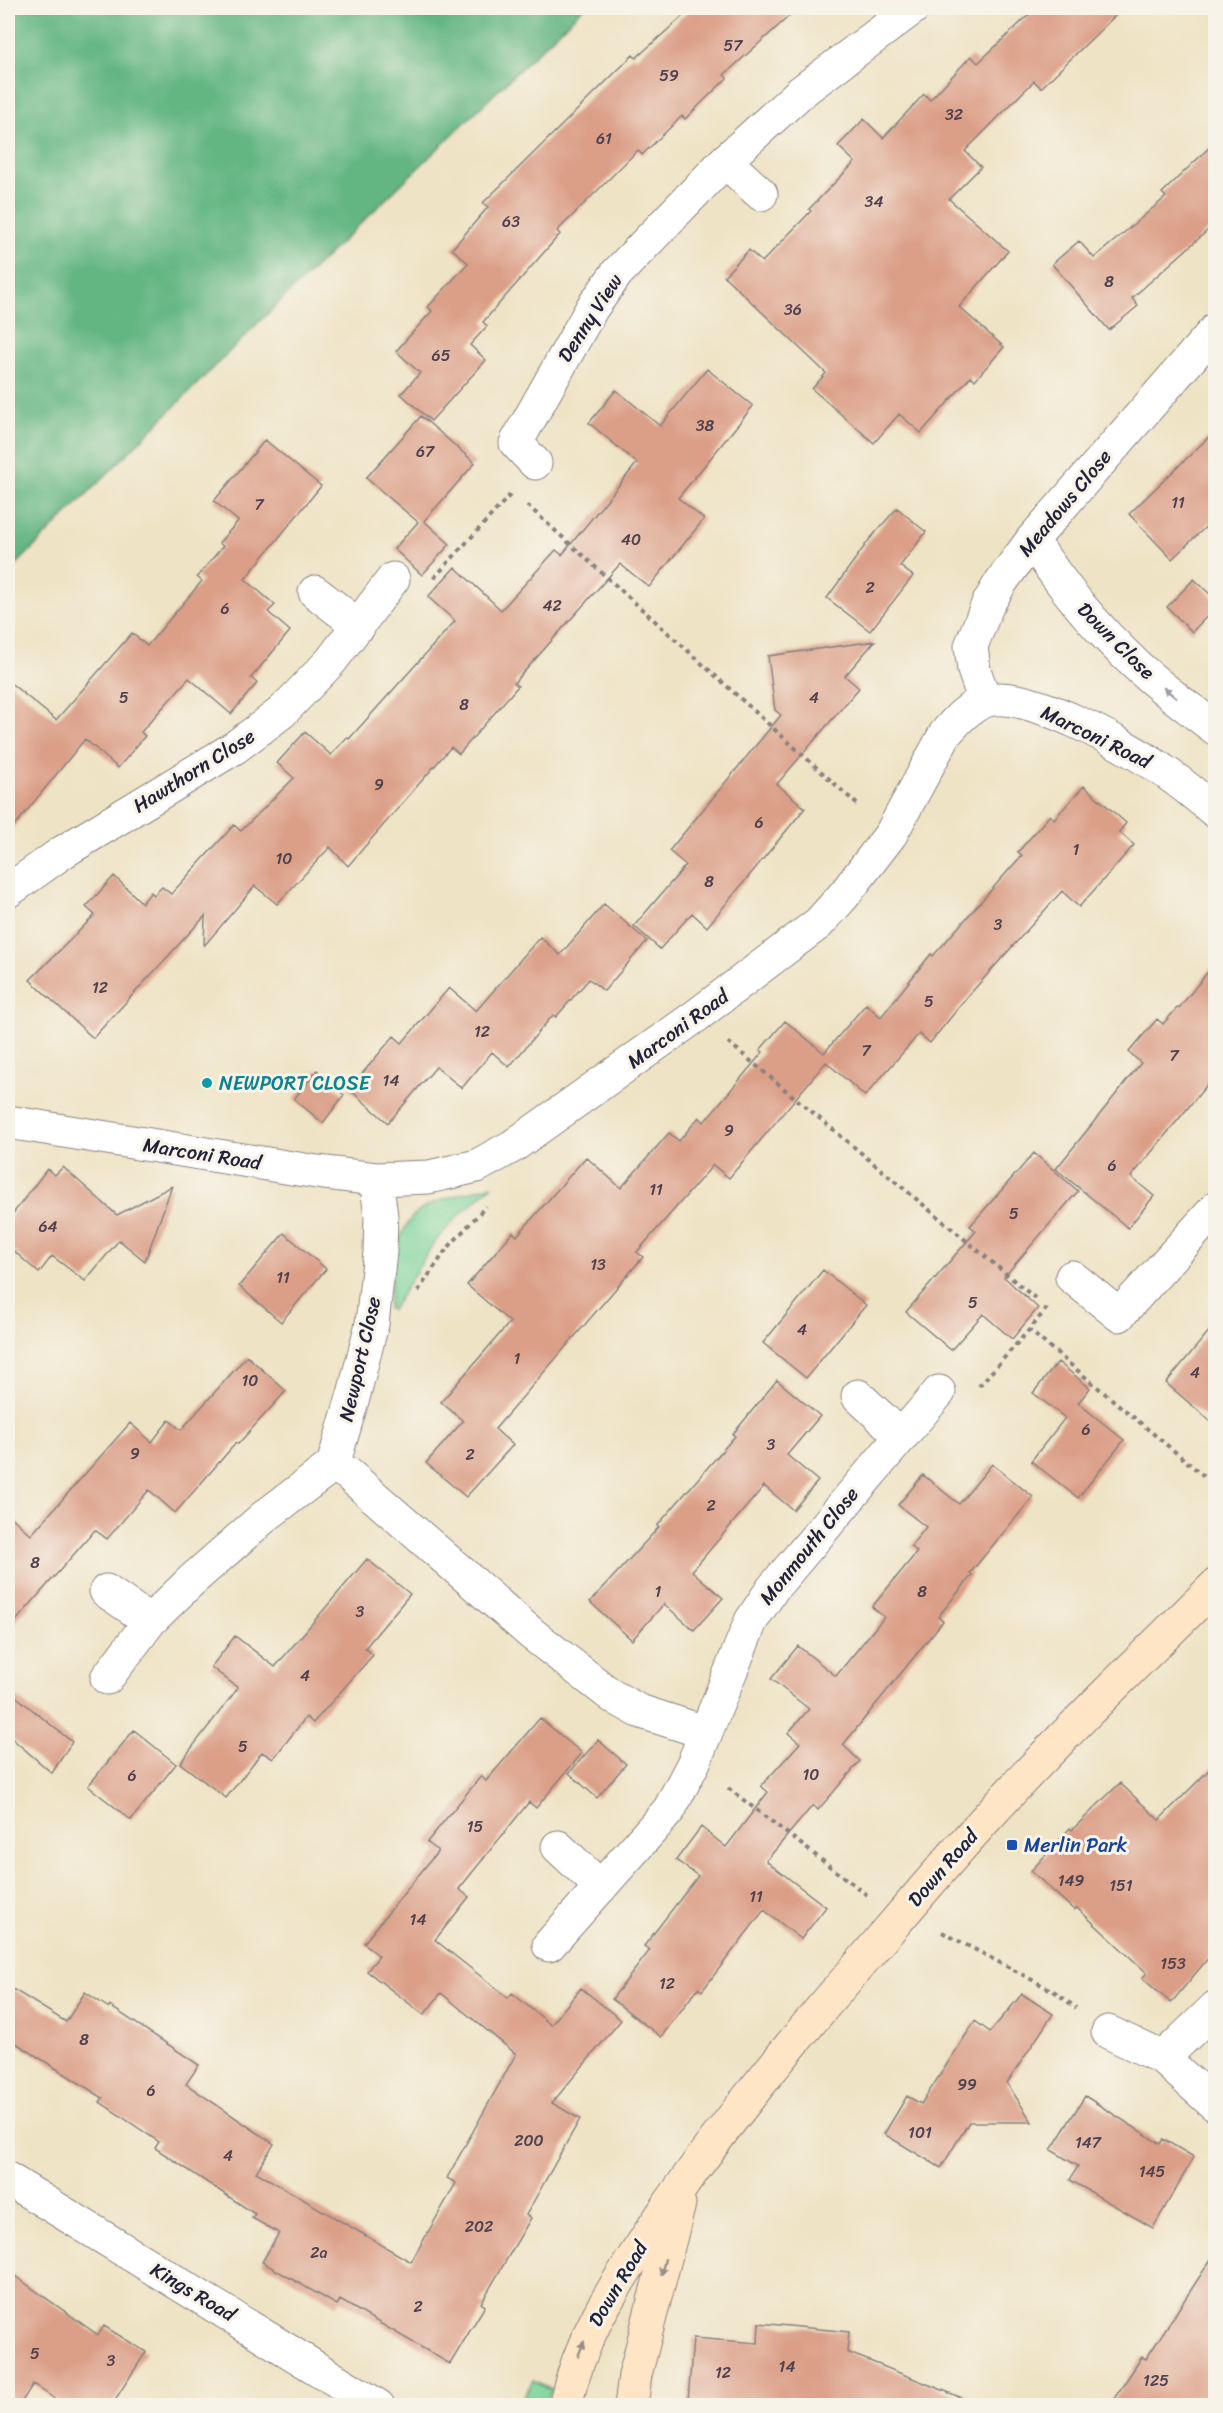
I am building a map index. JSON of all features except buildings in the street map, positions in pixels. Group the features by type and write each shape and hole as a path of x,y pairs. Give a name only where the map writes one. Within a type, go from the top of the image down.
{"street":[{"name":"Denny View","path":"535,463 516,442 592,308 617,273 725,161 801,92 913,8"},
{"path":"725,161 761,194"},
{"name":"Meadows Close","path":"985,701 972,662 972,641 988,604 1001,582 1032,540 1215,329"},
{"name":"Down Close","path":"1032,540 1068,591 1135,665 1215,729"},
{"name":"Hawthorn Close","path":"8,891 37,869 260,730 303,692 359,626 393,579"},
{"path":"315,592 359,626"},
{"name":"Marconi Road","path":"8,1122 317,1172 376,1179 429,1177 477,1166 513,1146 696,1016 819,922 844,896 891,834 945,734 957,720 985,701 999,699 1019,702 1071,720 1164,771 1215,812"},
{"name":"Newport Close","path":"333,1466 372,1324 380,1252 381,1216 376,1179"},
{"path":"1072,1277 1119,1315 1215,1208"},
{"name":"Monmouth Close","path":"549,1945 663,1820 699,1747 751,1621 761,1604 900,1435 939,1392"},
{"path":"858,1396 900,1435"},
{"path":"107,1678 150,1621 239,1538 290,1496 333,1466 348,1474 532,1634 612,1696 699,1747"},
{"name":"Down Road","path":"565,2406 576,2363 597,2315 690,2171 773,2065 982,1823 1215,1585"},
{"path":"106,1591 150,1621"},
{"path":"558,1847 601,1887"},
{"path":"1163,2058 1215,2007"},
{"path":"1108,2032 1163,2058 1214,2104"},
{"name":"Down Road","path":"631,2406 634,2375 690,2171"},
{"name":"Kings Road","path":"8,2179 378,2406"}],"path":[{"path":"393,579 426,587 513,492"},
{"path":"522,500 891,834"},
{"path":"696,1016 1047,1309"},
{"path":"416,1296 446,1250 490,1203"},
{"path":"939,1392 949,1386 971,1395 1047,1309 1072,1277"},
{"path":"1029,1330 1215,1486"},
{"path":"699,1747 899,1919 948,1933 1055,1992 1108,2032"}],"green space":[{"path":"8,8 583,8 260,321 8,573"},
{"path":"493,1185 456,1218 433,1244 392,1310 388,1309 395,1257 403,1231 410,1220 418,1212 433,1204"},
{"path":"533,2381 552,2390 545,2405 519,2405"}],"place":[{"name":"NEWPORT CLOSE","path":"207,1083"},
{"name":"Merlin Park","path":"1012,1845"}]}
